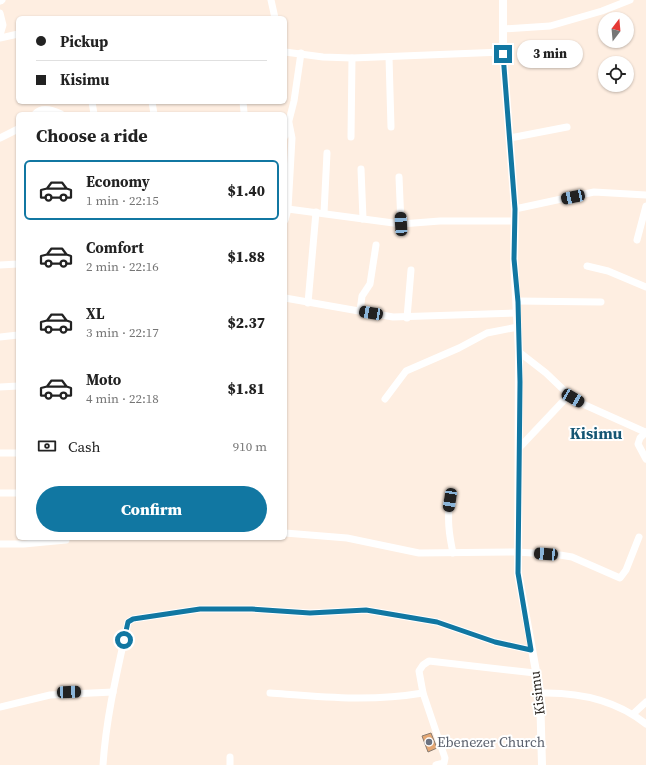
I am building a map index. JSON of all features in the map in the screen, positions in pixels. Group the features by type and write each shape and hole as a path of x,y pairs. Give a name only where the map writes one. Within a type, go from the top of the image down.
{"street":[{"path":"271,0 275,16"},
{"name":"Kisimu","path":"503,0 503,52 515,209 514,259 518,302 518,573 540,693 542,765"},
{"path":"503,30 550,26 602,11 630,0"},
{"path":"0,13 3,25 0,37 16,34"},
{"path":"287,52 323,57 352,58 503,52"},
{"path":"287,130 301,53"},
{"path":"389,57 391,127"},
{"path":"352,58 352,137"},
{"path":"243,104 244,112"},
{"path":"38,112 46,109 55,112"},
{"path":"287,213 292,138 289,123"},
{"path":"510,138 567,127"},
{"path":"0,138 16,130"},
{"path":"324,213 327,153"},
{"path":"361,169 363,219"},
{"path":"399,176 401,224"},
{"path":"515,209 594,192 646,195"},
{"path":"637,240 646,206"},
{"path":"288,209 401,224 440,221 515,222"},
{"path":"308,302 316,212"},
{"path":"360,311 362,296 370,284 376,245"},
{"path":"0,266 16,264"},
{"path":"587,266 608,271 646,287"},
{"path":"407,318 411,270"},
{"path":"287,298 407,318 517,312"},
{"path":"518,302 601,302"},
{"path":"386,398 406,371 460,348 487,333 518,327"},
{"path":"0,337 16,336"},
{"path":"519,352 546,373 569,395 585,405 646,432 638,441 638,444 646,459"},
{"path":"0,387 16,386"},
{"path":"519,448 569,395"},
{"path":"0,453 16,452"},
{"path":"0,493 16,493"},
{"path":"450,500 447,516 448,531 453,553"},
{"path":"287,533 347,538 408,552 518,552 572,557 622,578 639,538"},
{"path":"0,544 24,544 66,540"},
{"path":"103,765 113,692 128,622 137,618 195,609 252,609 310,613 354,609 384,612 437,622 495,642 531,650"},
{"path":"436,765 444,763 446,758 423,693 419,671 423,665 429,661 535,672"},
{"path":"0,706 50,695 113,692"},
{"path":"270,693 369,700 423,693"},
{"path":"540,693 557,693 617,705 633,714 646,724"},
{"path":"633,714 646,702"},
{"path":"230,757 230,765"}],"building":[{"name":"Ebenezer Church","path":"431,733 437,748 428,752 422,736"}],"place":[{"name":"Ebenezer Church","path":"429,742"}],"district":[{"name":"Kisimu","path":"596,433"}],"route":[{"path":"124,640 128,622 133,619 157,616 184,610 252,609 310,613 354,609 384,612 437,622 495,642 531,650 518,573 520,382 517,312 518,302 514,259 515,209 503,54"}]}
